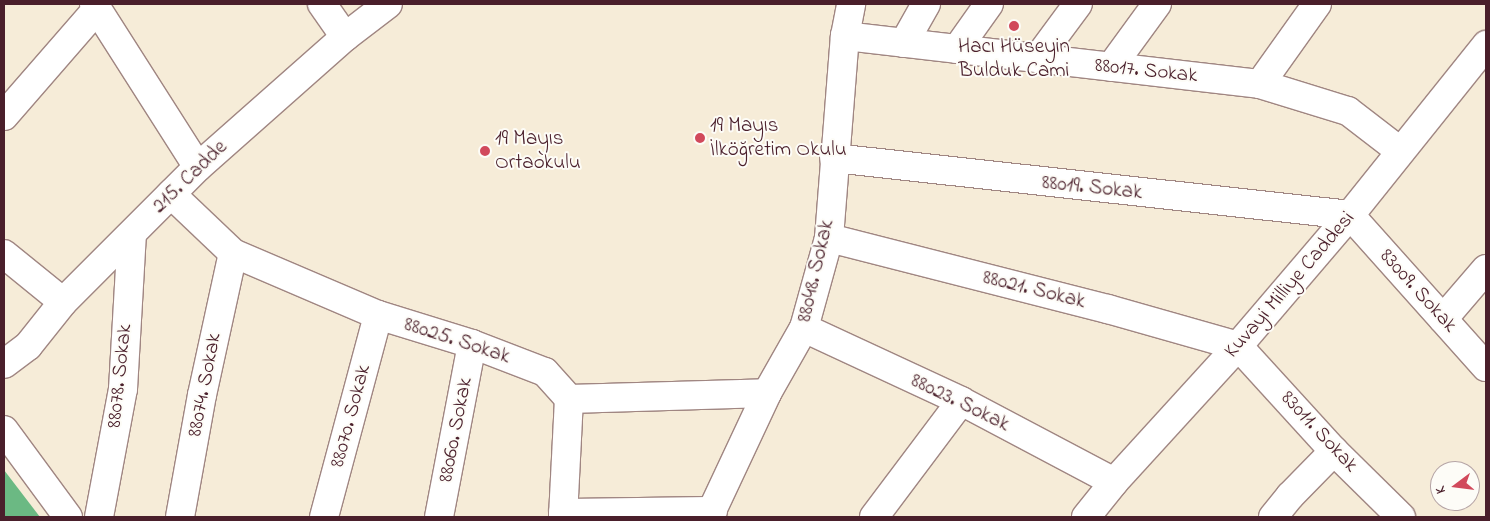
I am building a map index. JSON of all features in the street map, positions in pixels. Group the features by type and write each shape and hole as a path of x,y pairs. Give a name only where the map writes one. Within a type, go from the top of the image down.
{"street":[{"path":"322,4 345,37"},
{"name":"215. Cadde","path":"4,364 28,346 63,302 198,167 345,37 388,4"},
{"name":"88048. Sokak","path":"711,514 767,393 804,328 829,238 834,158 846,36 852,4"},
{"path":"904,43 926,4"},
{"path":"957,49 990,4"},
{"path":"1038,58 1078,4"},
{"path":"1111,67 1157,4"},
{"path":"1260,84 1317,4"},
{"path":"4,116 96,6 198,167"},
{"name":"88017. Sokak","path":"846,36 1260,84 1348,111 1400,151"},
{"name":"Kuvayi Milliye Caddesi","path":"1086,517 1114,482 1238,346 1350,215 1486,45"},
{"name":"88019. Sokak","path":"834,158 1350,215"},
{"name":"88025. Sokak","path":"171,194 232,253 378,316 472,344 545,372 569,399"},
{"name":"83009. Sokak","path":"1350,215 1486,367"},
{"name":"88078. Sokak","path":"99,517 123,389 132,234"},
{"name":"88021. Sokak","path":"829,238 1108,309 1238,346"},
{"name":"88074. Sokak","path":"180,517 202,395 232,253"},
{"path":"4,254 63,302"},
{"path":"1443,319 1486,269"},
{"name":"88070. Sokak","path":"324,517 378,316"},
{"name":"88023. Sokak","path":"804,328 961,401 1114,482"},
{"name":"88060. Sokak","path":"439,517 472,344"},
{"name":"83011. Sokak","path":"1238,346 1334,451 1401,517"},
{"path":"711,514 563,515 569,399 767,393"},
{"path":"874,517 961,401"},
{"path":"4,430 68,517"},
{"path":"1273,517 1290,496 1334,451"}],"green space":[{"path":"4,470 40,517 4,517"}],"place":[{"name":"Hacı Hüseyin Bulduk Cami","path":"1014,26"},
{"name":"19 Mayıs İlköğretim Okulu","path":"700,138"},
{"name":"19 Mayıs Ortaokulu","path":"485,151"}]}
